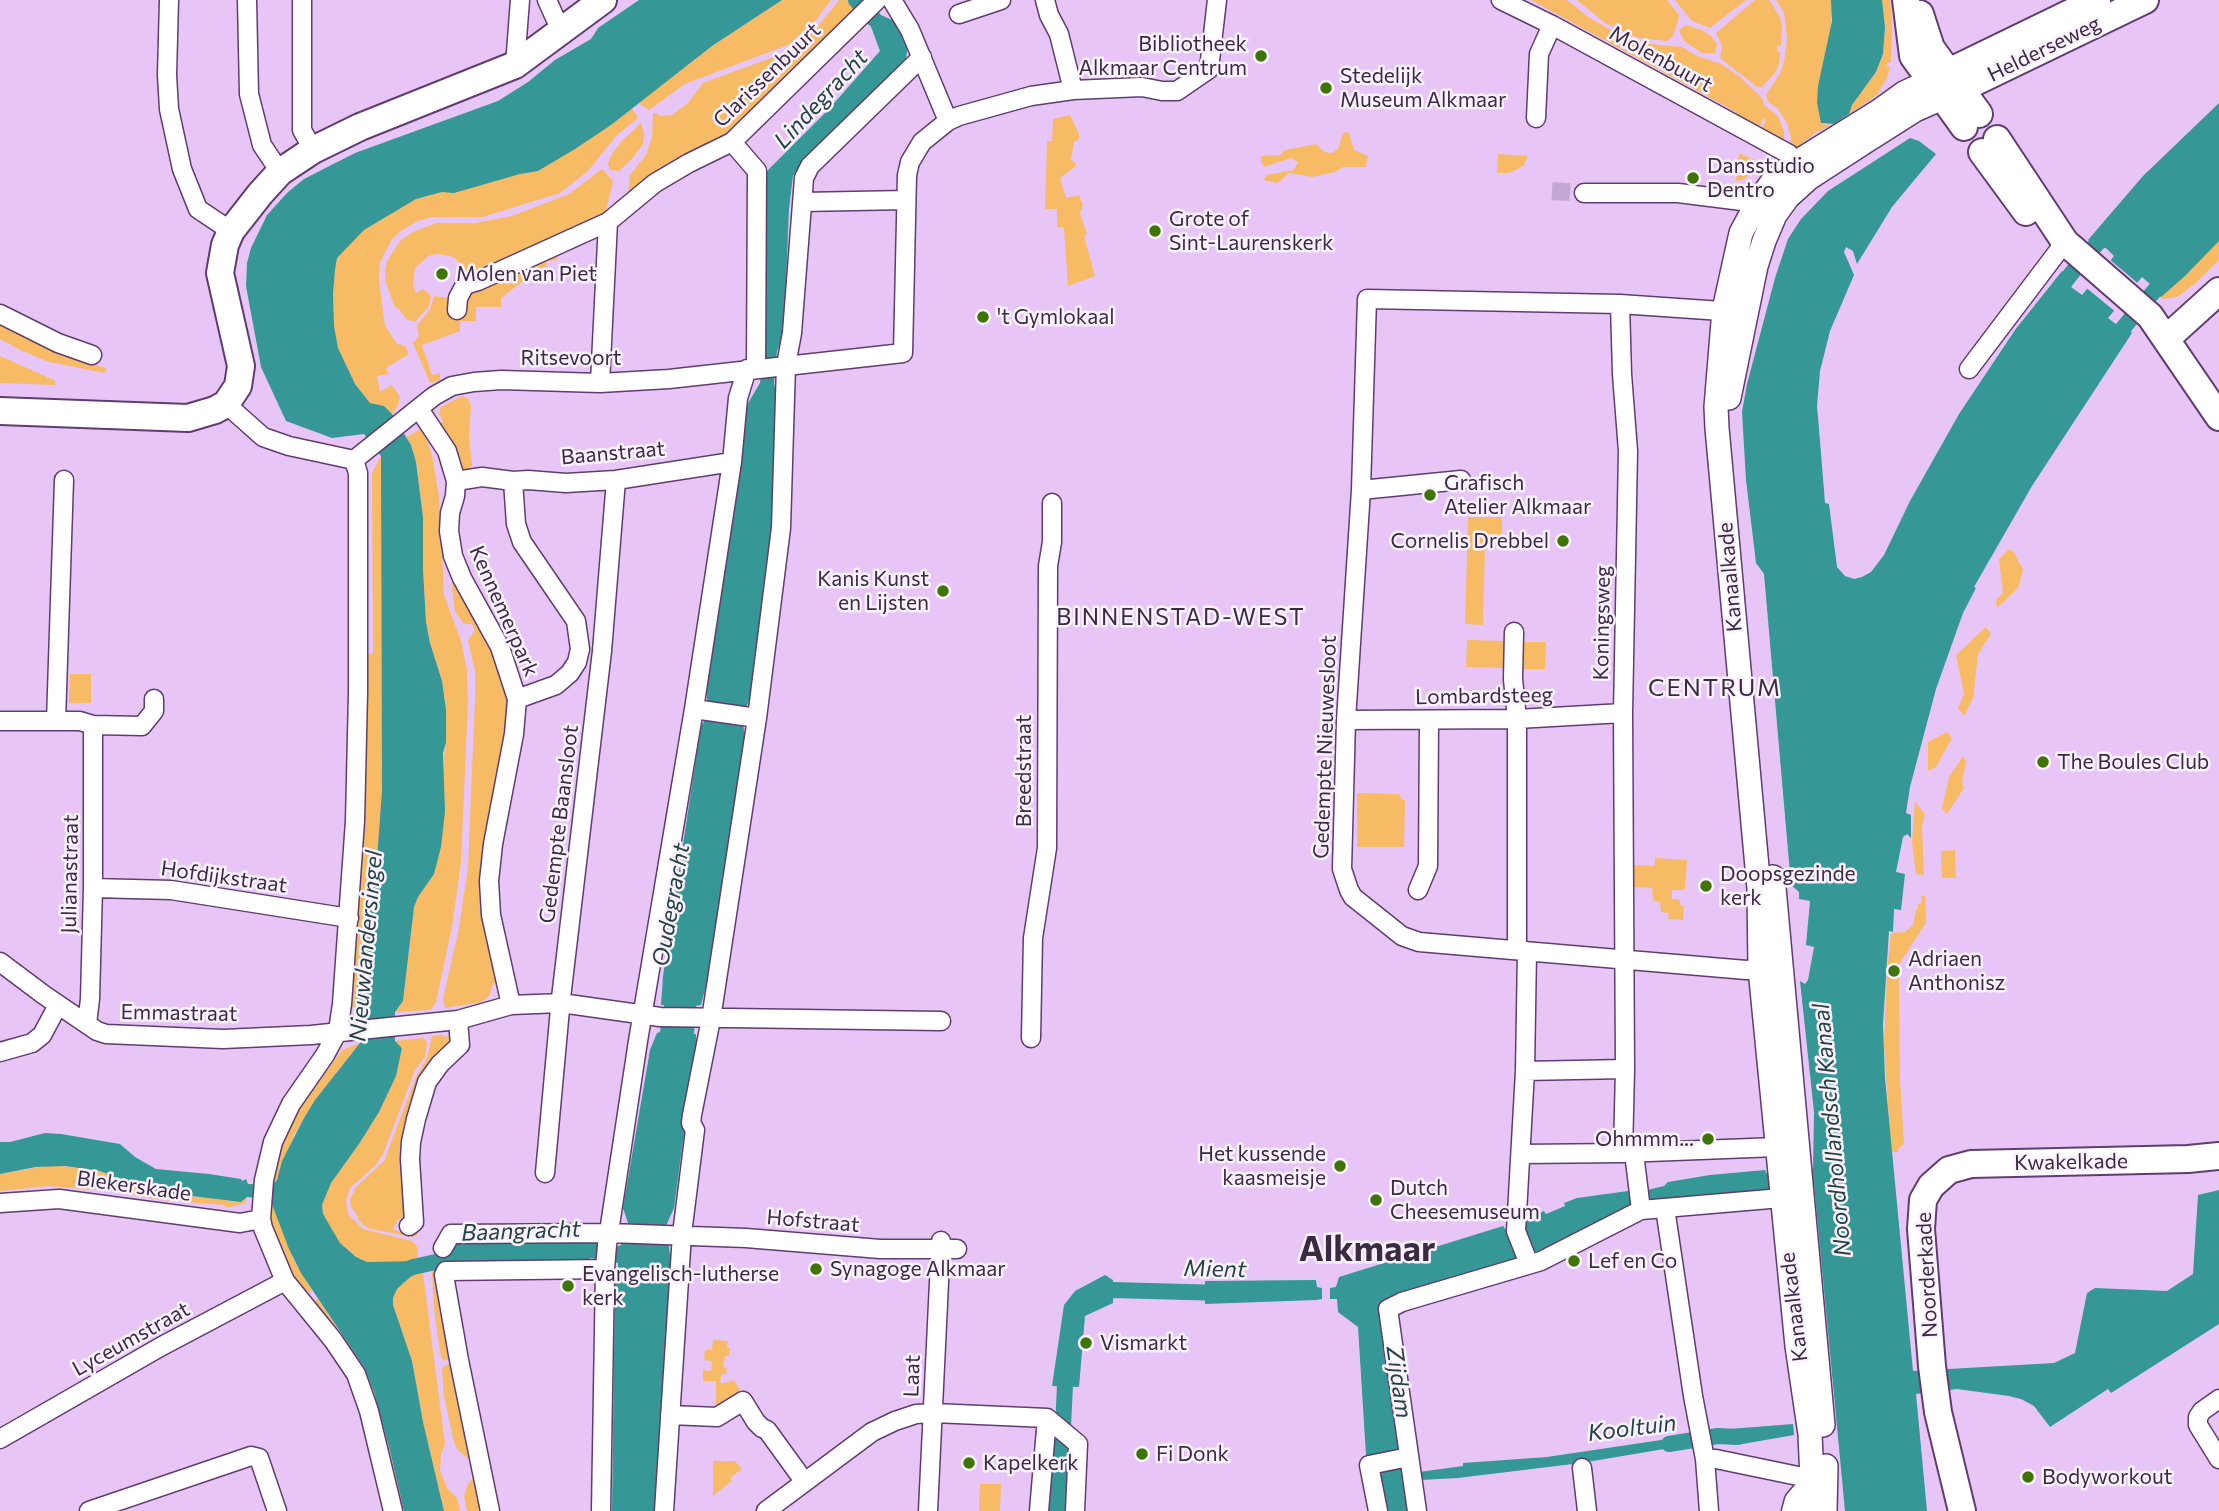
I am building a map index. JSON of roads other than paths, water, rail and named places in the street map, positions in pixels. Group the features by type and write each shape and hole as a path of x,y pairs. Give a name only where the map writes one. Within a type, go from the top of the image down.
{"main road":[{"path":"0,411 178,419 195,417 226,404 238,386 241,366 220,273 225,245 231,231 248,207 280,172 313,150 360,127 515,65 603,0"},
{"path":"1906,0 1913,56 1945,84 1971,120"},
{"path":"1916,0 1945,84"},
{"name":"Helderseweg","path":"1945,84 2097,0"},
{"name":"Helderseweg","path":"1945,84 2145,0"},
{"path":"1989,145 2042,233 2070,247 2148,315 2219,417"},
{"path":"2166,339 2219,291"},
{"name":"Kwakelkade","path":"1931,1186 1949,1170 1971,1164 2219,1156"},
{"name":"Noorderkade","path":"1931,1186 1923,1200 1920,1229 1932,1366 1935,1395 1962,1511"}],"street":[{"path":"169,0 169,109 182,169 198,209 231,231"},
{"path":"247,0 249,94 262,145 280,172"},
{"path":"302,0 302,130 313,150"},
{"path":"515,65 520,0"},
{"path":"547,0 561,31"},
{"path":"891,0 922,57 948,121"},
{"path":"959,14 1002,0"},
{"path":"1045,0 1059,34 1073,90"},
{"path":"802,202 906,200 907,175 915,150 931,133 948,121 970,112 1031,96 1073,90 1142,87 1162,91 1177,90 1209,69 1217,0"},
{"name":"Molenbuurt","path":"1501,0 1789,154 1797,162"},
{"name":"Clarissenbuurt","path":"457,310 458,298 465,285 608,222 655,183 732,142 870,6"},
{"path":"1536,118 1539,54 1552,25"},
{"path":"664,1511 670,1415 675,1234 695,1130 691,1123 704,1019 749,717 781,528 783,366 792,333 804,178 810,166 922,57"},
{"name":"Kanaalkade","path":"1766,210 1772,182 1797,162 1915,110 1945,84"},
{"name":"Kanaalkade","path":"1825,1511 1819,1481 1816,1427 1790,1177 1764,792 1751,722 1725,434 1741,233 1766,210 1788,197 1854,138"},
{"path":"601,1511 605,1269 651,1016 694,709 733,462 738,398 752,368 757,171 732,142"},
{"path":"1584,193 1678,193 1737,200 1766,210"},
{"name":"Ritsevoort","path":"354,460 433,396 452,387 474,382 501,380 600,383 669,379 903,353 906,200"},
{"path":"600,383 608,222"},
{"path":"1969,369 2070,247"},
{"name":"Gedempte Nieuwesloot","path":"1613,304 1367,299 1361,490 1346,720 1342,869 1349,890 1370,912 1402,936 1432,944 1760,969"},
{"path":"1613,304 1735,312"},
{"name":"Koningsweg","path":"1613,304 1628,451 1623,713 1625,1069 1629,1153 1639,1201"},
{"name":"Kanaalkade","path":"1735,312 1716,407 1717,428 1759,889 1760,969 1790,1177"},
{"path":"0,314 58,343 92,355"},
{"path":"226,404 263,437 289,446 354,460 358,473 358,694 349,918 338,1031 291,1104 273,1142 264,1180 261,1213 263,1228 285,1281 333,1340 356,1374 369,1411 393,1511"},
{"name":"Kennemerpark","path":"419,409 447,451 456,481 449,522 453,556 500,647 517,699 514,734 493,844 489,881 491,915 511,1005"},
{"name":"Baanstraat","path":"456,481 482,477 566,483 616,480 733,462"},
{"path":"57,721 64,480"},
{"name":"Gedempte Baansloot","path":"545,1173 561,1003 602,651 616,480"},
{"path":"1361,490 1461,480"},
{"path":"513,481 516,524 522,541 576,621 580,649 577,662 570,673 556,685 517,699"},
{"name":"Breedstraat","path":"1031,1038 1033,938 1047,848 1048,566 1052,542 1052,503"},
{"path":"1514,632 1513,679 1517,719 1525,1071 1516,1223 1526,1256"},
{"path":"580,649 602,651"},
{"path":"0,721 80,721 93,725 142,726 154,711 154,699"},
{"path":"694,709 749,717"},
{"name":"Lombardsteeg","path":"1346,720 1517,719 1623,713"},
{"path":"1418,890 1428,866 1429,721"},
{"name":"Julianastraat","path":"88,1024 93,887 93,725"},
{"name":"Hofdijkstraat","path":"93,887 171,890 349,918"},
{"name":"Emmastraat","path":"0,962 97,1031 106,1034 223,1039 311,1035 458,1020 511,1005 561,1003 651,1016 704,1019 941,1021"},
{"path":"0,1052 32,1043 42,1035 58,1004"},
{"path":"409,1226 414,1222 410,1159 416,1119 427,1082 460,1045 458,1020"},
{"path":"1525,1071 1625,1069"},
{"path":"1521,1154 1629,1153 1790,1177"},
{"path":"1417,1511 1408,1468 1388,1309 1526,1256 1639,1201 1665,1208 1790,1177"},
{"name":"Blekerskade","path":"0,1203 59,1199 240,1223 261,1213"},
{"path":"1665,1208 1702,1446 1709,1511"},
{"name":"Hofstraat","path":"609,1239 630,1233 880,1249 946,1246"},
{"path":"443,1248 451,1234 609,1239"},
{"name":"Laat","path":"928,1511 946,1246"},
{"path":"490,1511 454,1340 444,1275 446,1271 605,1269"},
{"name":"Lyceumstraat","path":"2,1432 285,1281"},
{"path":"2219,1399 2202,1411 2198,1425 2219,1459"},
{"path":"670,1415 717,1417 743,1401 756,1422 767,1430 804,1481"},
{"path":"765,1511 883,1426 916,1414 934,1413 1046,1419 1079,1444 1075,1511"},
{"path":"1039,1511 1046,1419"},
{"path":"1702,1446 1716,1459 1819,1481"},
{"path":"89,1511 251,1456 259,1458 277,1511"},
{"path":"1378,1511 1373,1464 1408,1468"},
{"path":"1582,1468 1587,1511"},
{"path":"1791,1511 1794,1500 1819,1481"},
{"name":"Kanaalkade","path":"1808,1511 1819,1481"}],"water":[{"name":"Nieuwlandersingel","path":"639,0 782,0 712,46 611,125 575,149 538,171 454,193 442,192 416,199 364,230 337,258 335,270 334,326 338,348 355,384 370,403 384,406 392,414 411,445 416,462 423,517 426,622 442,681 446,710 446,742 443,753 445,811 441,847 434,874 414,907 403,1001 395,1012 395,1041 402,1048 396,1076 379,1112 331,1183 322,1205 323,1214 340,1243 356,1257 367,1262 415,1261 418,1270 397,1289 393,1305 412,1361 444,1511 404,1511 374,1392 364,1367 301,1273 270,1199 247,1197 241,1202 150,1191 100,1171 65,1166 36,1167 0,1174 0,1142 45,1133 61,1134 120,1144 135,1157 156,1169 209,1174 242,1181 246,1179 248,1184 272,1185 277,1180 282,1161 315,1100 360,1043 362,1015 355,995 367,938 382,791 381,456 364,434 332,438 286,421 261,367 246,286 251,248 267,215 304,179 355,153 498,101 555,60 591,39 598,28"},
{"path":"1831,0 1882,0 1885,27 1883,54 1876,72 1852,105 1849,114 1834,124 1821,123 1817,103 1832,21"},
{"path":"872,11 901,24 908,42 906,60 802,161 793,176 784,332 777,351 774,383 777,396 772,524 751,696 743,723 745,739 707,982 701,1005 696,1006 694,1034 697,1056 674,1208 666,1226 629,1226 623,1208 650,1050 657,1033 660,1032 664,1005 661,1005 663,976 701,726 706,718 708,705 704,677 744,410 760,383 764,352 764,177 880,51 867,16"},
{"path":"2219,103 2219,241 2161,297 2147,289 2150,284 2142,277 2108,318 2117,325 2121,321 2132,333 2032,486 1974,587 1976,588 1963,613 1936,689 1910,787 1906,813 1911,815 1911,838 1907,834 1903,837 1896,872 1905,874 1901,910 1894,909 1893,932 1889,931 1883,1024 1885,1078 1913,1371 2054,1363 2075,1353 2087,1293 2095,1288 2167,1291 2193,1274 2198,1195 2219,1190 2219,1324 2111,1393 2108,1389 2050,1427 2034,1406 2009,1396 1957,1389 1916,1394 1927,1511 1845,1511 1814,1184 1649,1202 1647,1190 1664,1186 1668,1182 1710,1175 1765,1170 1767,1174 1813,1169 1814,1112 1800,981 1805,984 1808,980 1814,947 1806,945 1810,901 1799,899 1799,892 1791,885 1764,574 1756,563 1746,480 1742,412 1775,278 1788,239 1801,219 1828,191 1910,138 1919,141 1936,154 1892,207 1857,264 1853,251 1846,247 1844,252 1854,275 1830,331 1820,371 1817,406 1825,503 1829,504 1837,567 1845,576 1854,579 1862,577 1871,572 1884,555 1910,501 1959,414 2015,330 2062,271 2075,281 2071,287 2082,295 2114,256 2101,246 2098,249 2088,240 2143,176"},
{"path":"1628,1191 1631,1203 1624,1208 1624,1212 1539,1253 1529,1244 1514,1249 1516,1259 1513,1263 1388,1299 1401,1449 1379,1456 1366,1455 1358,1327 1338,1312 1337,1299 1330,1299 1330,1288 1336,1287 1339,1277 1503,1226 1509,1234 1524,1220 1544,1211 1546,1214 1577,1198"},
{"path":"589,1240 617,1247 629,1240 667,1240 669,1247 671,1263 657,1511 612,1511 615,1279 618,1275 618,1263 591,1258 585,1261 441,1265 439,1257 452,1242"},
{"path":"1105,1275 1113,1280 1113,1303 1085,1316 1079,1387 1052,1386 1064,1305 1075,1291"},
{"path":"1316,1280 1317,1287 1322,1288 1322,1299 1205,1304 1205,1281"},
{"path":"1793,1424 1794,1435 1737,1445 1715,1440 1714,1432 1725,1433 1729,1429"},
{"name":"Kooltuin","path":"1688,1436 1688,1445 1581,1463 1420,1480 1411,1511 1384,1511 1376,1474 1382,1470 1396,1468 1419,1472 1463,1466 1463,1463 1547,1457"},
{"path":"1051,1450 1070,1452 1066,1511 1049,1511"}],"waterway":[{"path":"856,0 874,19"},
{"name":"Noordhollandsch Kanaal","path":"2056,293 2109,231"},
{"name":"Noordhollandsch Kanaal","path":"2113,340 2166,277"},
{"name":"Baangracht","path":"399,1273 445,1260 460,1252"},
{"name":"Mient","path":"1094,1298 1112,1290 1224,1293"},
{"path":"1059,1511 1065,1385 1069,1367"},
{"name":"Kooltuin","path":"1669,1444 1718,1436 1737,1437"}],"tunnel":[{"path":"1552,191 1584,193"}],"place":[{"name":"Bibliotheek Alkmaar Centrum","path":"1261,56"},
{"name":"Stedelijk Museum Alkmaar","path":"1326,88"},
{"name":"Dansstudio Dentro","path":"1693,178"},
{"name":"Grote of Sint-Laurenskerk","path":"1155,231"},
{"name":"Molen van Piet","path":"442,274"},
{"name":"'t Gymlokaal","path":"983,317"},
{"name":"Grafisch Atelier Alkmaar","path":"1430,495"},
{"name":"Cornelis Drebbel","path":"1563,541"},
{"name":"Kanis Kunst en Lijsten","path":"943,591"},
{"name":"The Boules Club","path":"2043,762"},
{"name":"Doopsgezinde kerk","path":"1706,886"},
{"name":"Adriaen Anthonisz","path":"1894,971"},
{"name":"Ohmmm...","path":"1708,1139"},
{"name":"Het kussende kaasmeisje","path":"1340,1166"},
{"name":"Dutch Cheesemuseum","path":"1376,1200"},
{"name":"Lef en Co","path":"1574,1261"},
{"name":"Synagoge Alkmaar","path":"816,1269"},
{"name":"Evangelisch-lutherse kerk","path":"568,1286"},
{"name":"Vismarkt","path":"1086,1343"},
{"name":"Fi Donk","path":"1142,1454"},
{"name":"Kapelkerk","path":"969,1463"},
{"name":"Bodyworkout","path":"2028,1477"}],"district":[{"name":"BINNENSTAD-WEST","path":"1181,617"},
{"name":"CENTRUM","path":"1715,688"},
{"name":"Alkmaar","path":"1367,1249"}],"water label":[{"name":"Lindegracht","path":"821,99"},
{"name":"Oudegracht","path":"671,905"},
{"name":"Zijdam","path":"1399,1382"}]}
